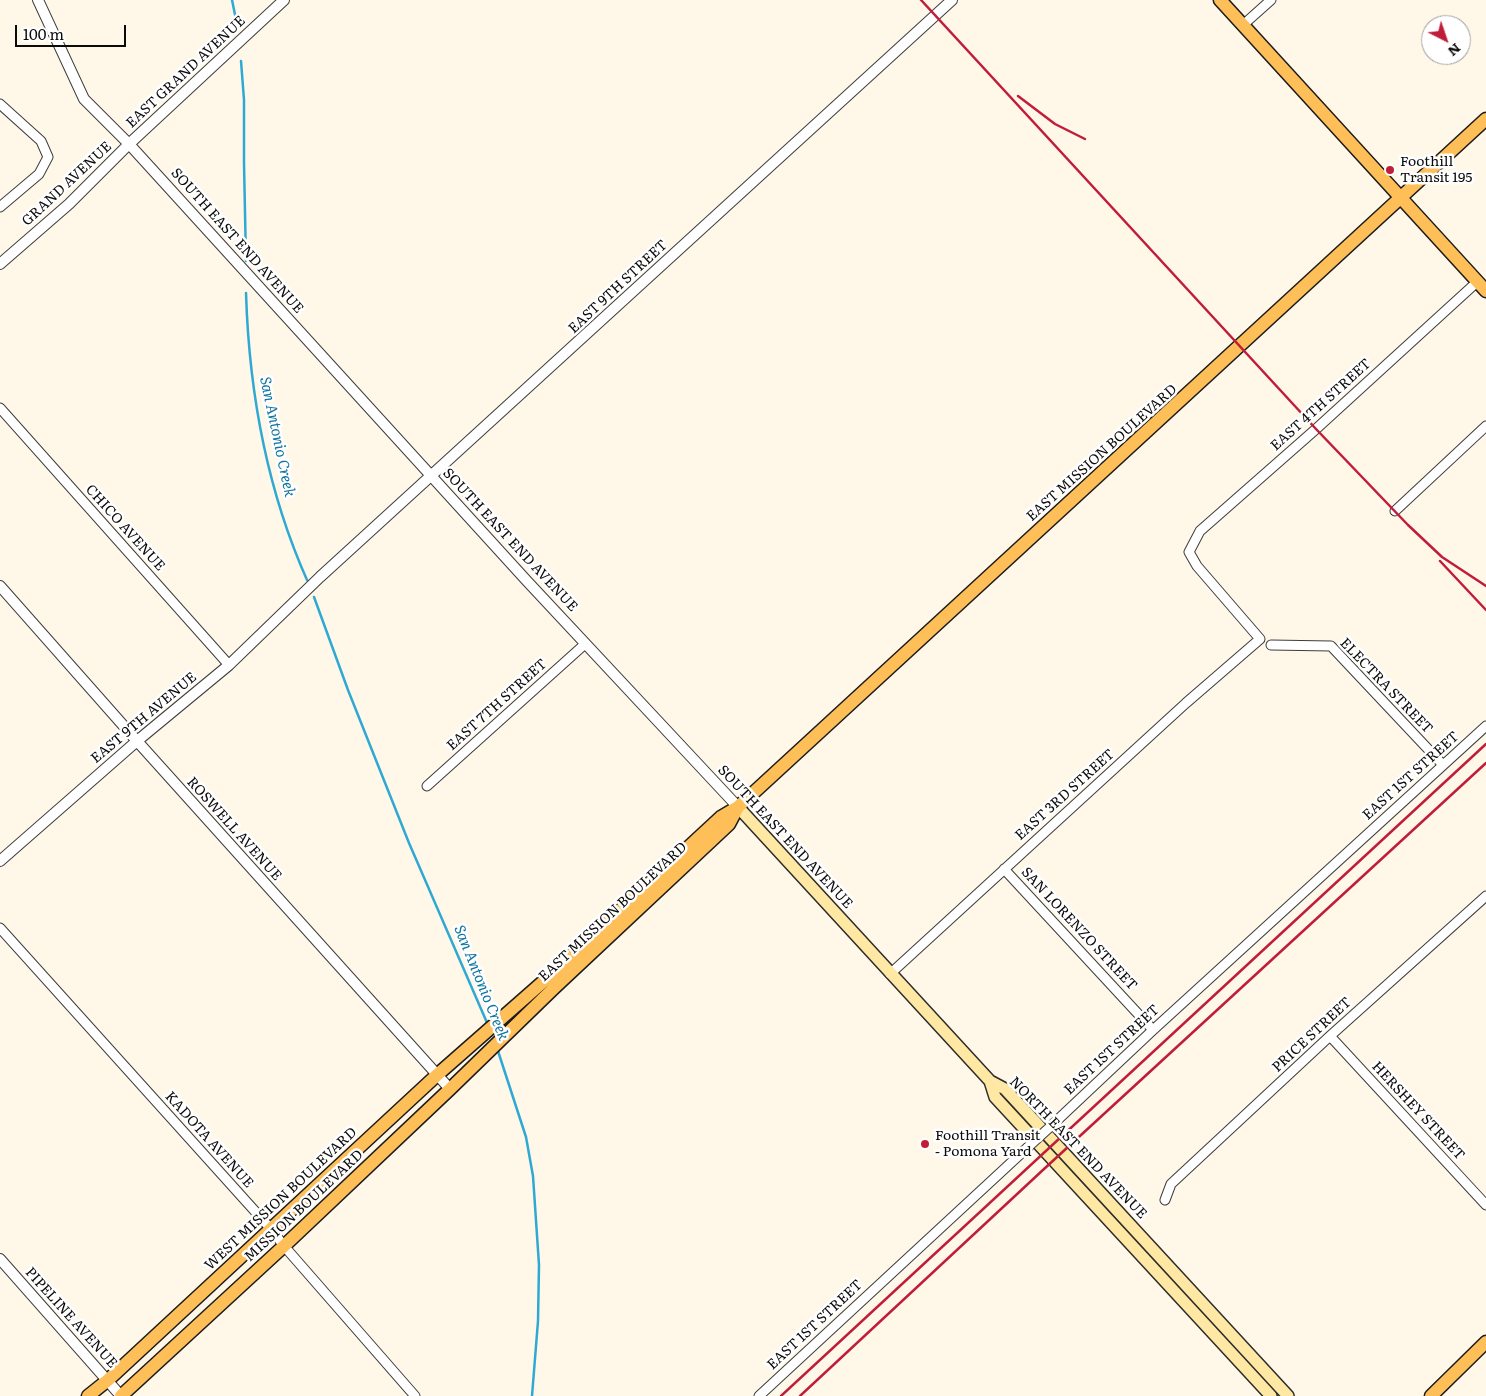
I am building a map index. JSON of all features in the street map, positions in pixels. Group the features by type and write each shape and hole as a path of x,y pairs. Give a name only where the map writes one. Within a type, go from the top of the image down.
{"main road":[{"path":"1220,0 1482,287"},
{"name":"EAST MISSION BOULEVARD","path":"495,1024 721,817 738,807 1486,119"},
{"name":"EAST MISSION BOULEVARD","path":"504,1035 729,824 738,807"},
{"name":"SOUTH EAST END AVENUE","path":"738,807 990,1081"},
{"name":"WEST MISSION BOULEVARD","path":"88,1396 108,1380 437,1075 495,1024"},
{"name":"MISSION BOULEVARD","path":"121,1396 284,1246 450,1089 504,1035"},
{"name":"NORTH EAST END AVENUE","path":"990,1081 1005,1088 1288,1396"},
{"name":"NORTH EAST END AVENUE","path":"990,1081 995,1097 1272,1396"},
{"path":"1221,1341 1231,1333"},
{"path":"1431,1396 1486,1342"}],"street":[{"name":"SOUTH EAST END AVENUE","path":"38,0 84,99 129,144 431,477 738,807"},
{"name":"EAST GRAND AVENUE","path":"129,144 284,0"},
{"name":"EAST 9TH STREET","path":"302,594 952,0"},
{"path":"1243,25 1271,0"},
{"path":"0,104 41,141 48,157 39,174 0,208"},
{"name":"GRAND AVENUE","path":"0,264 69,204 129,144"},
{"name":"EAST 4TH STREET","path":"1260,639 1197,566 1189,552 1200,532 1316,428 1482,287"},
{"name":"CHICO AVENUE","path":"0,408 229,665"},
{"path":"1394,511 1486,426"},
{"name":"ROSWELL AVENUE","path":"0,586 136,741 450,1089"},
{"name":"EAST 9TH AVENUE","path":"0,861 136,741 229,665 302,594"},
{"name":"EAST 3RD STREET","path":"890,974 1066,815 1186,703 1260,639"},
{"name":"EAST 7TH STREET","path":"427,786 585,644"},
{"name":"ELECTRA STREET","path":"1271,645 1331,646 1443,765"},
{"name":"EAST 1ST STREET","path":"759,1396 1153,1030 1486,726"},
{"name":"SAN LORENZO STREET","path":"1004,869 1153,1030"},
{"name":"PRICE STREET","path":"1164,1200 1171,1184 1330,1036 1486,896"},
{"name":"KADOTA AVENUE","path":"0,928 271,1229 415,1396"},
{"name":"HERSHEY STREET","path":"1330,1036 1486,1205"},
{"name":"PIPELINE AVENUE","path":"0,1259 121,1396"}],"waterway":[{"name":"San Antonio Creek","path":"232,0 238,29"},
{"name":"San Antonio Creek","path":"241,61 244,100 246,261"},
{"name":"San Antonio Creek","path":"246,293 251,367 263,440 281,511 307,580"},
{"name":"San Antonio Creek","path":"314,597 348,690 409,843 488,1025"},
{"name":"San Antonio Creek","path":"497,1048 526,1137 533,1176 539,1265 538,1321 532,1396"}],"railway":[{"path":"921,0 1316,429 1408,525 1442,557 1486,586"},
{"path":"1018,96 1055,124 1085,139"},
{"path":"1440,561 1486,610"},
{"path":"781,1396 1486,744"},
{"path":"800,1396 1486,763"}],"place":[{"name":"Foothill Transit 195","path":"1390,170"},
{"name":"Foothill Transit - Pomona Yard","path":"925,1144"}]}
